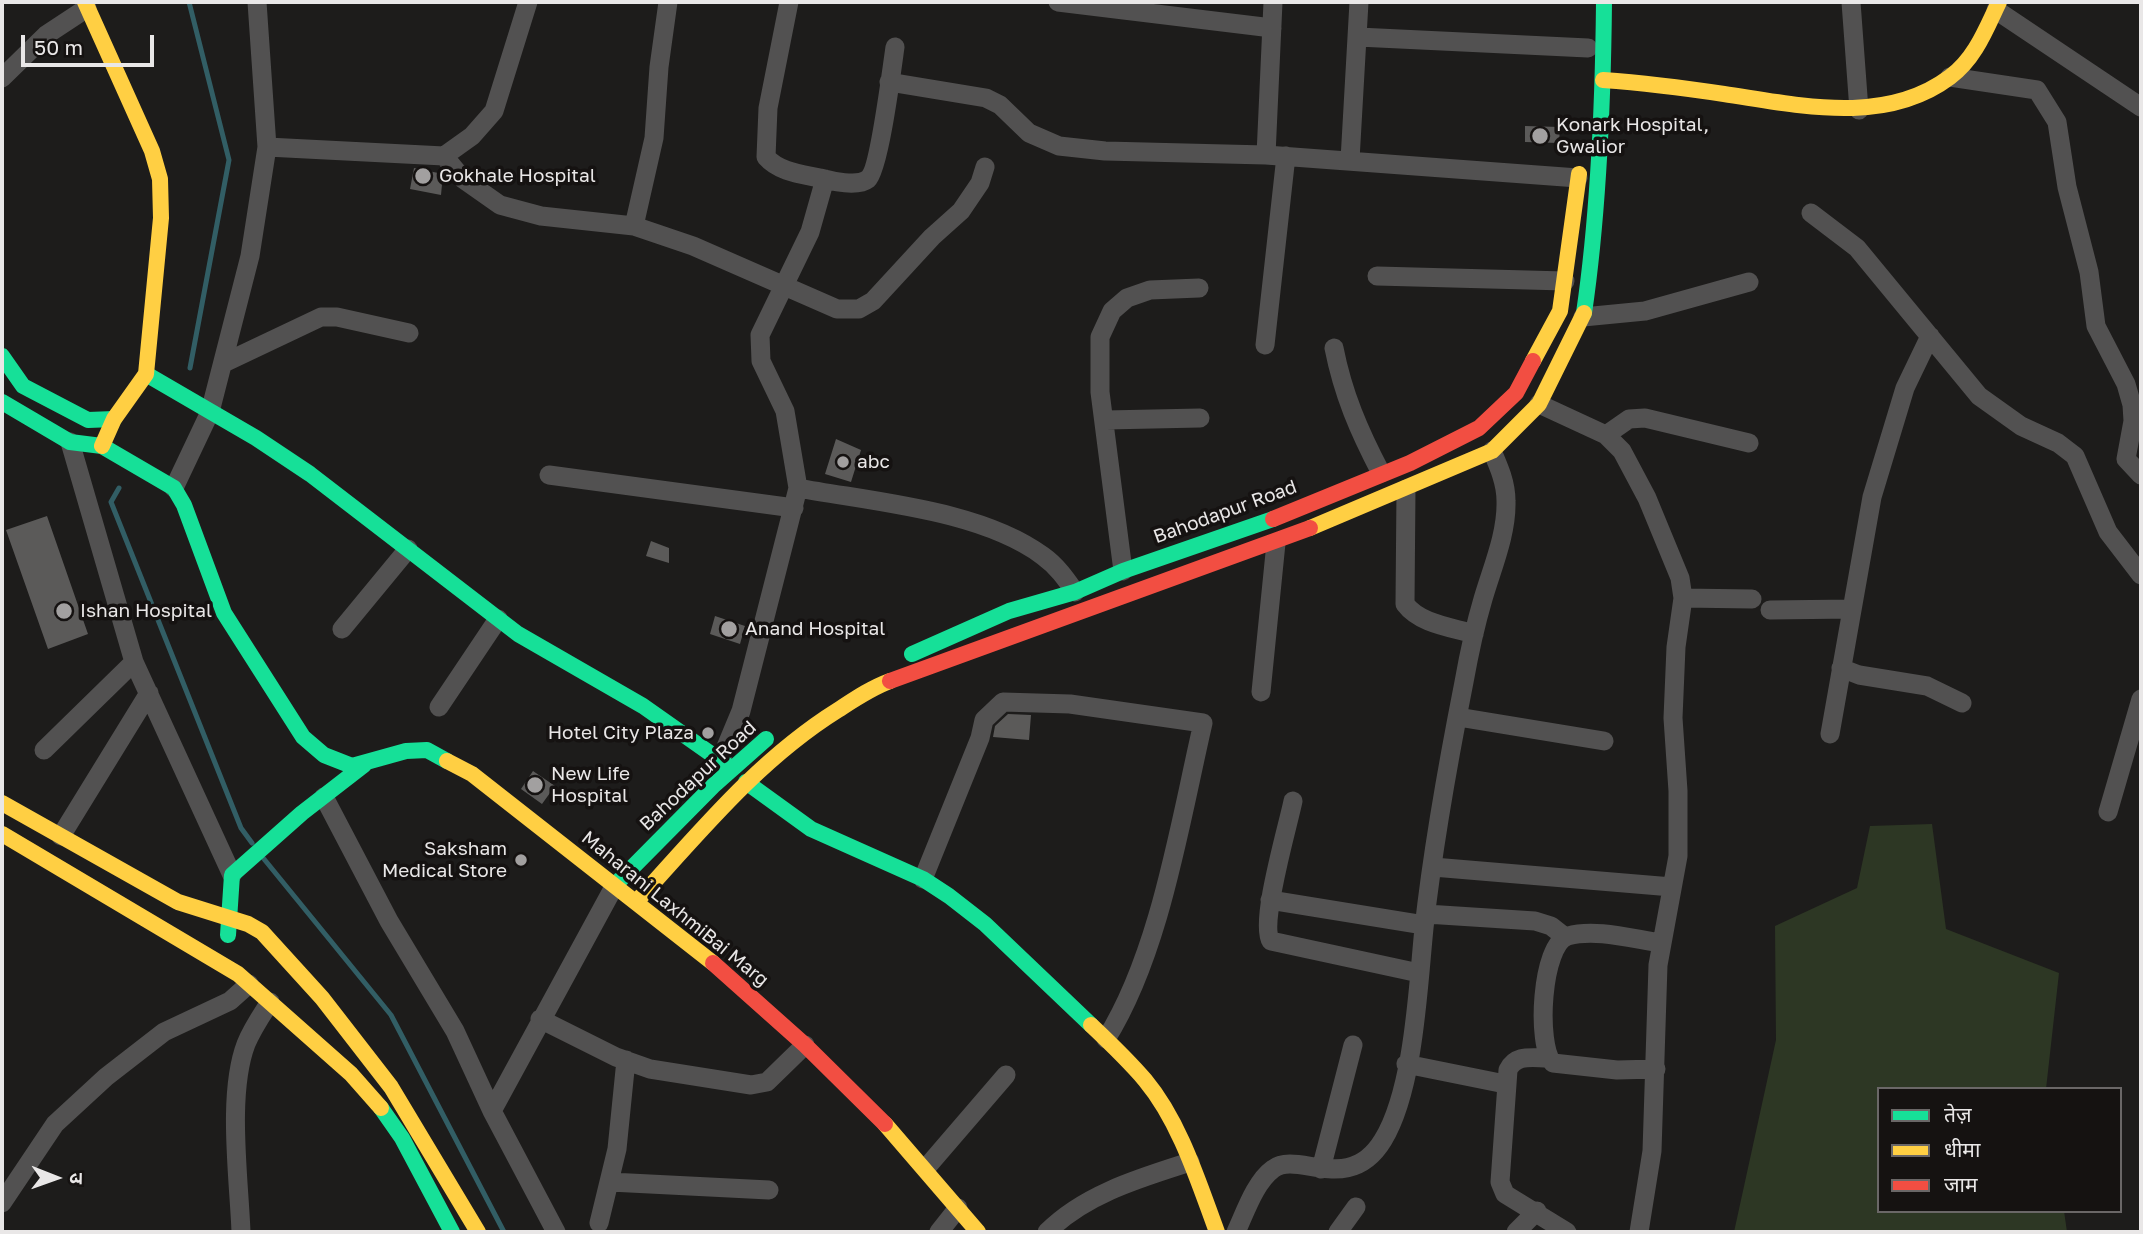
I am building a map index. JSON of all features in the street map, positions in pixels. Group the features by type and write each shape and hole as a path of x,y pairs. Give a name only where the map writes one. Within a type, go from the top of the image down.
{"main road":[{"path":"1585,103 1588,2"},
{"path":"635,902 746,782 803,732 876,685 1276,543 1492,451 1539,404 1583,317 1590,270 1603,80 1604,2"},
{"path":"86,5 152,151 160,179 161,219 146,374 114,419 102,446"},
{"path":"1603,80 1727,94 1786,106 1859,110 1886,107 1911,98 1950,77 1971,57 1998,6"},
{"name":"Bahodapur Road","path":"868,673 1009,611 1075,592 1123,571 1276,518 1381,472 1410,463 1479,428 1516,393 1560,311 1580,153"},
{"path":"2,356 23,386 88,420 114,419"},
{"path":"146,374 310,474 498,619 643,706 726,763"},
{"path":"2,402 70,442 102,446 174,488 184,505 224,613 303,737 324,755 352,766 364,765"},
{"name":"Bahodapur Road","path":"615,885 726,763 774,733"},
{"name":"Maharani LaxhmiBai Marg","path":"364,765 407,751 427,751 472,774 707,957 805,1045 926,1168 978,1232"},
{"path":"223,965 230,927 232,875 364,765"},
{"path":"746,782 771,803 811,829 923,879 985,925 1106,1039 1146,1081 1190,1162 1217,1232"},
{"path":"2,803 178,902 230,927 248,924 281,950 391,1087 478,1232"},
{"path":"2,834 223,965 265,987 376,1101 402,1138 452,1232"},
{"path":"265,987 282,964 281,950"}],"street":[{"path":"174,488 210,412 250,256 267,146 257,2"},
{"path":"267,146 444,156 472,136 494,111 528,2"},
{"path":"634,226 654,138 668,2"},
{"path":"789,2 768,108 766,157 773,165 825,179 860,182 868,179 873,170 895,47"},
{"path":"1058,2 1272,28"},
{"path":"1266,155 1273,2"},
{"path":"1350,160 1359,2"},
{"path":"1851,2 1859,110"},
{"path":"2,78 46,35 86,5"},
{"path":"1998,6 2141,107"},
{"path":"1358,37 1588,48"},
{"path":"1950,77 2037,90 2057,122 2067,187 2089,272 2096,326 2126,384 2132,405 2133,421 2126,459 2141,475"},
{"path":"890,82 986,98 1000,105 1029,133 1059,146 1105,152 1286,156 1578,178"},
{"path":"444,156 463,178 500,205 541,216 634,226 693,246 836,309 859,309 873,301 932,237 961,211 980,183 985,167"},
{"path":"1265,345 1286,156"},
{"path":"726,763 798,488 785,411 761,361 760,335 786,288 810,232 825,179"},
{"path":"1811,212 1835,228 1857,248 1979,396 2021,426 2058,443 2075,456 2108,532 2141,575"},
{"path":"1377,276 1565,281"},
{"path":"1583,317 1645,311 1749,282"},
{"path":"1123,571 1106,420 1100,392 1100,337 1112,311 1127,298 1150,289 1199,288"},
{"path":"224,363 321,317 337,317 409,333"},
{"path":"1830,734 1872,497 1905,388 1930,335"},
{"path":"1335,348 1342,388 1381,472"},
{"path":"1539,404 1606,435 1622,451 1647,498 1680,578 1683,598 1676,647 1673,718 1678,833 1672,887 1661,943 1650,1178 1639,1232"},
{"path":"1106,420 1200,418"},
{"path":"1606,435 1629,419 1645,418 1749,443"},
{"path":"70,442 134,662 232,875"},
{"path":"1236,1232 1263,1178 1274,1168 1295,1164 1321,1169 1350,1166 1370,1155 1382,1141 1391,1122 1406,1064 1425,919 1458,717 1474,634 1502,534 1506,502 1503,477 1492,451"},
{"path":"549,475 794,508"},
{"path":"798,488 947,517 993,531 1042,555 1056,567 1075,592"},
{"path":"1406,488 1405,604 1411,612 1426,620 1474,634"},
{"path":"1261,692 1276,543"},
{"path":"342,629 408,550"},
{"path":"1683,598 1752,599"},
{"path":"1770,610 1852,609"},
{"path":"439,707 498,619"},
{"path":"44,750 134,662"},
{"path":"1841,668 1859,675 1927,686 1962,703"},
{"path":"61,836 149,694"},
{"path":"2108,812 2141,699"},
{"path":"923,879 976,748 984,720 1003,702 1070,704 1203,723 1163,890 1143,957 1121,1016 1106,1039"},
{"path":"1458,717 1604,741"},
{"path":"324,797 389,921 455,1031 492,1111 556,1232"},
{"path":"1293,801 1270,900 1266,928 1271,941 1419,973"},
{"path":"1433,867 1672,887"},
{"path":"492,1111 615,885"},
{"path":"1270,900 1425,919 1535,921 1551,926 1565,937"},
{"path":"1548,1058 1544,997 1549,959 1557,944 1565,937 1582,934 1661,943"},
{"path":"2,1203 55,1124 106,1077 164,1032 265,987"},
{"path":"241,1232 237,1134 239,1073 265,987"},
{"path":"540,1019 650,1069 751,1085 767,1082 805,1045"},
{"path":"1321,1169 1353,1045"},
{"path":"1567,1232 1537,1211 1505,1194 1501,1187 1505,1084 1513,1060 1548,1058 1565,1066 1656,1069"},
{"path":"599,1223 617,1149 626,1060"},
{"path":"1406,1064 1505,1084"},
{"path":"926,1168 1006,1076"},
{"path":"1047,1232 1086,1203 1115,1188 1190,1162"},
{"path":"610,1182 769,1190"},
{"path":"1338,1232 1356,1207"},
{"path":"939,1232 958,1208"},
{"path":"1516,1232 1537,1211"}],"green space":[{"path":"1932,824 1946,929 2059,973 2046,1087 1877,1087 1877,1213 2064,1213 2067,1232 1734,1232 1776,1040 1775,926 1857,888 1870,826"}],"building":[{"path":"1525,126 1560,127 1559,143 1525,142"},
{"path":"414,168 443,174 441,195 410,189"},
{"name":"abc","path":"836,439 861,450 851,482 825,474"},
{"path":"47,516 88,634 48,649 6,530"},
{"path":"651,541 669,548 669,563 646,556"},
{"path":"715,616 745,626 740,644 710,634"},
{"path":"1008,714 1031,715 1029,740 993,737 995,726"},
{"path":"533,771 555,786 542,804 521,789"}],"waterway":[{"path":"189,2 229,160 190,368"},
{"path":"119,488 111,502 241,828 252,843"},
{"path":"264,859 391,1015 504,1232"}],"traffic: fast":[{"path":"1584,313 1599,158 1604,2"},
{"path":"2,356 23,386 88,420 114,419"},
{"path":"146,374 256,438 310,474 518,634 643,706 731,768"},
{"path":"2,402 70,442 102,446 174,488 184,505 224,613 303,737 324,755 352,766 406,751 427,750 447,761"},
{"path":"912,654 1009,611 1075,592 1123,571 1273,519"},
{"path":"615,885 713,786 766,739"},
{"path":"228,935 232,875 302,813 364,765"},
{"path":"746,782 811,829 923,879 949,896 985,924 1091,1025"},
{"path":"381,1108 402,1138 452,1232"}],"traffic: slow":[{"path":"85,2 152,151 160,179 161,218 146,374 114,419 102,446"},
{"path":"1603,80 1811,106 1869,107 1898,102 1925,92 1959,70 1979,43 1999,2"},
{"path":"1533,361 1560,311 1579,174"},
{"path":"1310,528 1492,451 1539,404 1584,313"},
{"path":"636,902 731,799 782,751 844,706 890,681"},
{"path":"447,761 472,774 713,963"},
{"path":"2,803 178,902 248,924 262,932 322,998 391,1087 478,1232"},
{"path":"2,834 238,974 351,1074 381,1108"},
{"path":"1091,1025 1145,1080 1168,1114 1187,1153 1217,1232"},
{"path":"885,1124 978,1232"}],"traffic: jam":[{"path":"1273,519 1410,463 1479,428 1516,393 1533,361"},
{"path":"890,681 1310,528"},
{"path":"713,963 805,1045 885,1124"}],"place":[{"name":"Konark Hospital, Gwalior","path":"1540,136"},
{"name":"Gokhale Hospital","path":"423,176"},
{"name":"abc","path":"843,462"},
{"name":"Ishan Hospital","path":"64,611"},
{"name":"Anand Hospital","path":"729,629"},
{"name":"Hotel City Plaza","path":"708,733"},
{"name":"New Life Hospital","path":"535,785"},
{"name":"Saksham Medical Store","path":"521,860"}]}
